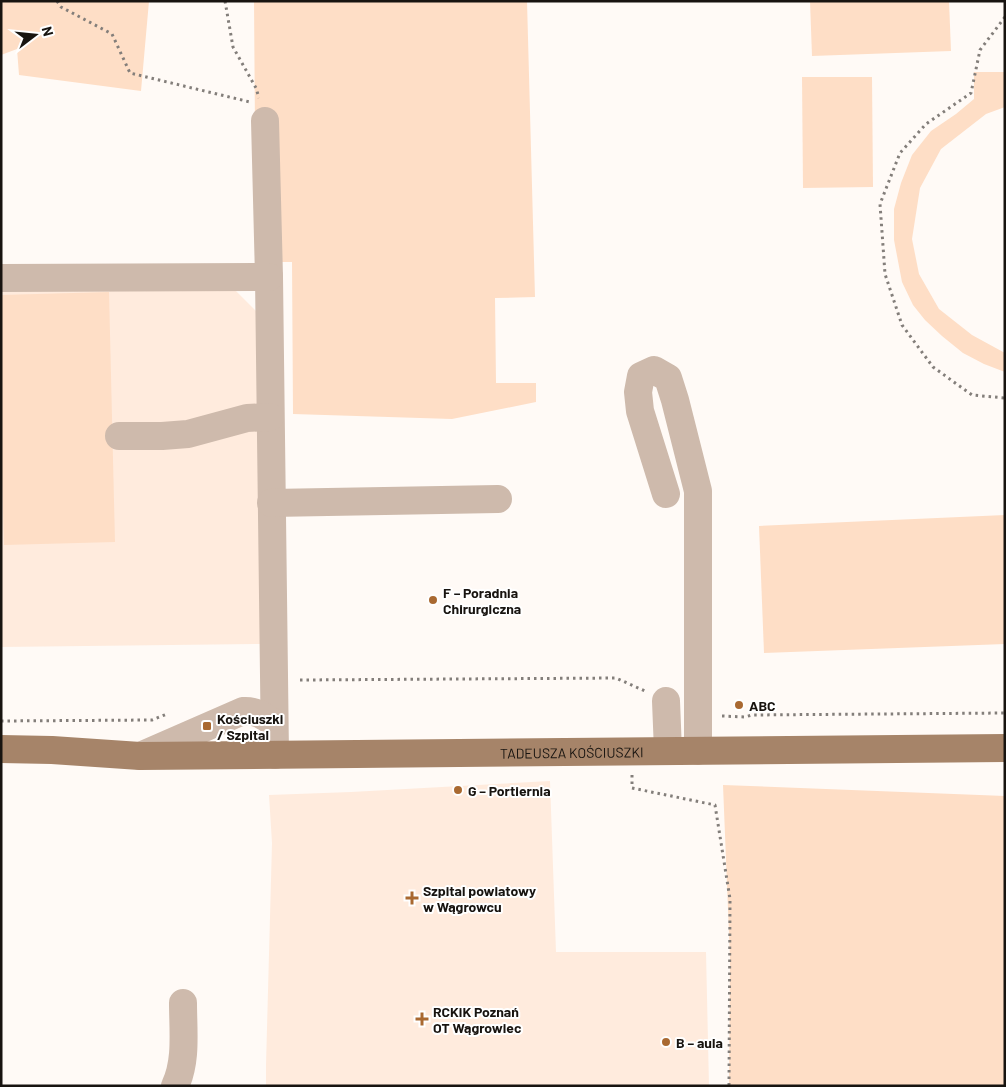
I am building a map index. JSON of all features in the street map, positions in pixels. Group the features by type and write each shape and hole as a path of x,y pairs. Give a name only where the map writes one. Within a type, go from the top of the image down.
{"main road":[{"name":"TADEUSZA KOŚCIUSZKI","path":"1,749 52,750 140,756 1005,748"},
{"name":"TADEUSZA KOŚCIUSZKI","path":"1,767 50,765 140,756"}],"street":[{"path":"263,112 269,276 275,755"},
{"path":"1,278 269,276"},
{"path":"666,494 640,411 638,392 641,376 654,370 668,378 698,491 698,751"},
{"path":"119,436 188,434 247,418 270,417"},
{"path":"271,503 498,499"},
{"path":"666,701 668,751"},
{"path":"140,756 243,711 249,710 257,713 274,723"},
{"path":"175,1086 183,1057 183,1003"}],"path":[{"path":"57,1 61,7 112,34 130,73 263,112"},
{"path":"225,1 233,47 256,88 263,112"},
{"path":"1005,17 980,50 971,94 926,124 900,154 880,204 885,274 902,325 933,367 964,390 972,395 1005,398"},
{"path":"273,680 616,678 666,701"},
{"path":"1,721 152,720 171,713"},
{"path":"698,714 703,716 745,717 752,715 1005,713"},
{"path":"632,752 632,788 715,805 730,899 729,1086"}],"shaded area":[{"path":"1,1 149,1 141,91 19,75 17,49 1,55"},
{"path":"254,1 527,1 535,297 495,298 496,383 536,383 536,402 452,419 293,414 292,262 256,262"},
{"path":"810,1 949,1 951,51 812,56"},
{"path":"974,72 1005,72 1005,107 986,114 941,149 920,188 912,239 919,274 939,309 972,335 1005,353 1005,372 963,353 925,320 913,305 902,282 894,240 894,209 901,183 912,155 931,131 974,99"},
{"path":"802,77 872,77 873,187 803,188"},
{"path":"229,284 257,312 262,644 1,647 1,290"},
{"path":"109,292 115,542 4,545 1,444 1,295"},
{"path":"1005,515 1005,644 764,653 759,526"},
{"name":"Szpital powiatowy w Wągrowcu","path":"550,781 556,952 706,952 709,1086 266,1086 272,843 269,795"},
{"path":"723,785 1005,796 1005,1086 729,1086 730,959"}],"place":[{"name":"F – Poradnia Chirurgiczna","path":"433,600"},
{"name":"ABC","path":"739,705"},
{"name":"Kościuszki / Szpital","path":"207,726"},
{"name":"G – Portiernia","path":"458,790"},
{"name":"Szpital powiatowy w Wągrowcu","path":"412,898"},
{"name":"RCKiK Poznań OT Wągrowiec","path":"422,1019"},
{"name":"B – aula","path":"666,1042"}]}
